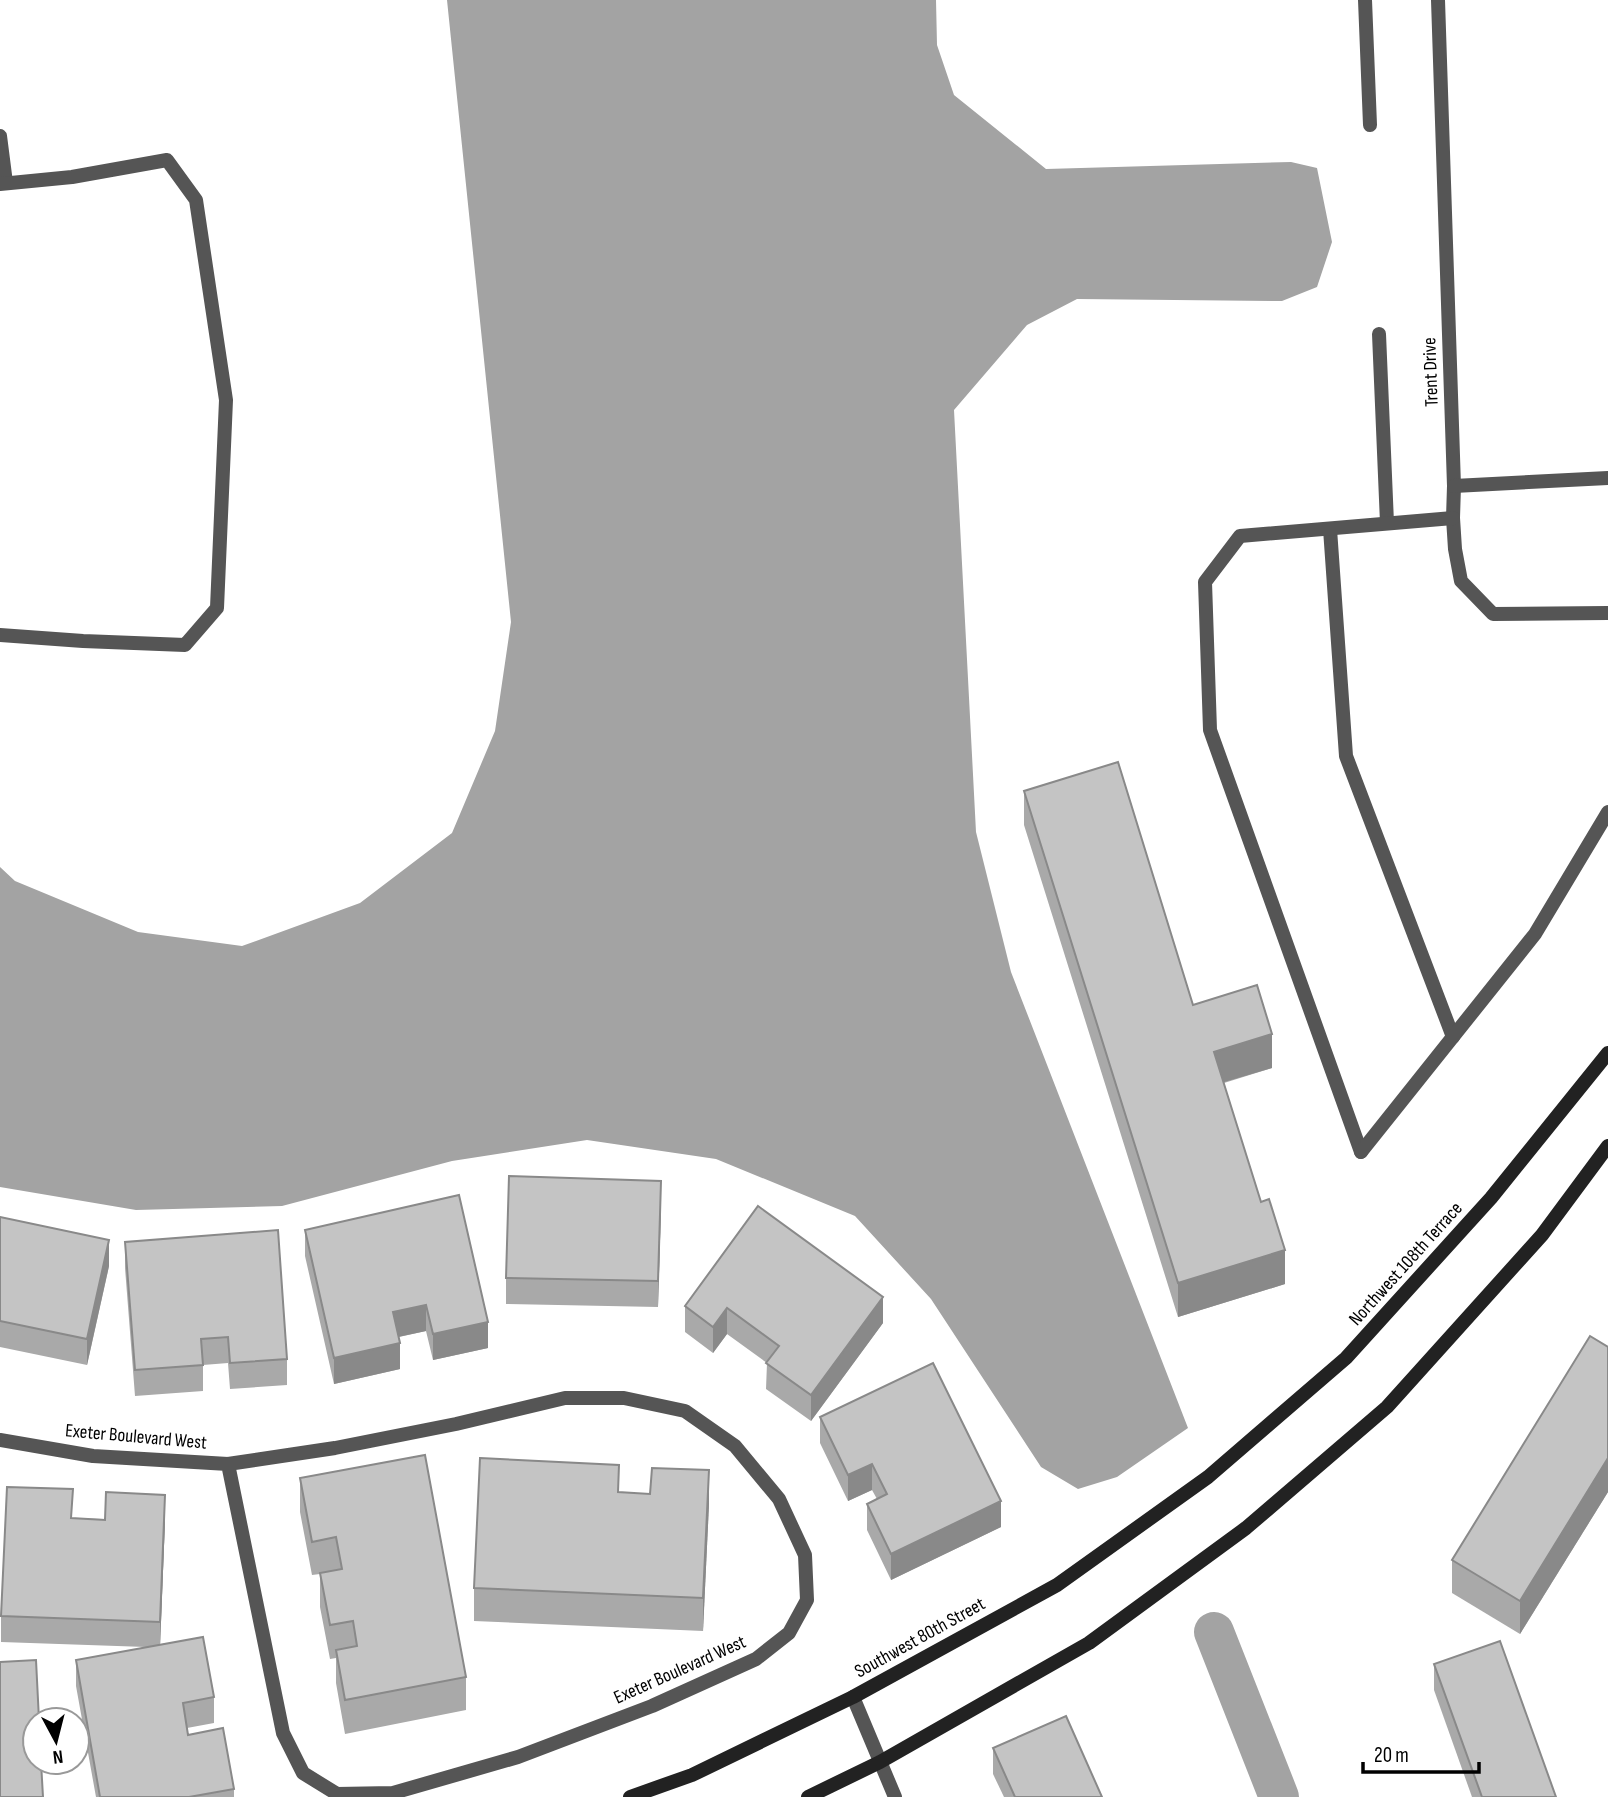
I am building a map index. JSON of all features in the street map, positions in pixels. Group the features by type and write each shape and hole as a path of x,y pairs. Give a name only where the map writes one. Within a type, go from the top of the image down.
{"street":[{"path":"1365,0 1370,125"},
{"name":"Trent Drive","path":"1438,0 1453,518 1461,581 1493,614 1608,613"},
{"path":"0,136 3,183 72,177 167,160 196,200 226,400 218,608 185,645 0,635"},
{"path":"1379,334 1387,523"},
{"path":"1454,486 1608,478"},
{"path":"1453,518 1240,536 1206,582 1210,730 1361,1152 1535,934 1608,812"},
{"path":"1330,528 1346,756 1453,1037"},
{"name":"Northwest 108th Terrace","path":"1208,1477 1346,1358 1492,1198 1608,1052"},
{"path":"808,1797 880,1762 1089,1643 1246,1528 1387,1407 1542,1235 1608,1146"},
{"name":"Exeter Boulevard West","path":"0,1440 93,1456 228,1464 335,1448 456,1424 565,1398 624,1398 685,1411 735,1446 779,1499 805,1555 807,1600 789,1633 756,1660 652,1706 518,1757 393,1793 337,1794 303,1773 283,1733 228,1464"},
{"name":"Southwest 80th Street","path":"630,1797 692,1775 853,1697 1057,1585 1208,1477"},
{"path":"853,1697 895,1797"}],"shaded area":[{"path":"447,0 936,0 937,45 954,95 1046,169 1291,162 1317,168 1332,242 1317,287 1282,301 1077,299 1027,325 954,410 976,832 1011,972 1188,1428 1117,1477 1078,1489 1041,1467 931,1299 855,1216 716,1159 587,1140 452,1161 282,1206 136,1210 0,1187 0,867 15,881 138,932 242,946 360,903 452,833 495,731 511,622"}],"building":[{"path":"1118,762 1193,1005 1257,985 1272,1034 1214,1052 1261,1202 1269,1199 1285,1250 1178,1283 1024,791"},
{"path":"509,1176 661,1181 658,1281 506,1278"},
{"path":"459,1195 488,1322 433,1334 426,1305 393,1312 400,1343 334,1358 305,1230"},
{"path":"758,1206 883,1297 811,1395 766,1363 779,1346 727,1308 713,1327 685,1306"},
{"path":"0,1217 109,1240 87,1339 0,1321"},
{"path":"278,1230 287,1359 230,1363 228,1337 201,1339 203,1365 135,1370 125,1242"},
{"path":"1590,1336 1608,1347 1608,1458 1520,1601 1452,1560"},
{"path":"933,1363 1001,1501 891,1554 867,1504 887,1494 872,1464 848,1475 820,1417"},
{"path":"425,1455 466,1677 345,1700 336,1650 357,1646 353,1621 330,1625 320,1573 342,1569 336,1537 312,1542 300,1478"},
{"path":"480,1458 619,1465 618,1492 650,1494 652,1468 709,1470 703,1598 474,1588"},
{"path":"7,1487 73,1489 71,1518 105,1520 106,1492 165,1495 160,1622 1,1616"},
{"path":"203,1637 214,1697 183,1703 188,1735 223,1728 234,1789 189,1797 100,1797 91,1746 91,1706 84,1706 76,1660"},
{"path":"1500,1641 1556,1797 1482,1797 1434,1664"},
{"path":"36,1660 38,1706 21,1706 21,1776 42,1776 43,1797 0,1797 0,1662"},
{"path":"1066,1716 1102,1797 1015,1797 993,1748"}],"waterway":[{"path":"1214,1632 1279,1797"}]}
